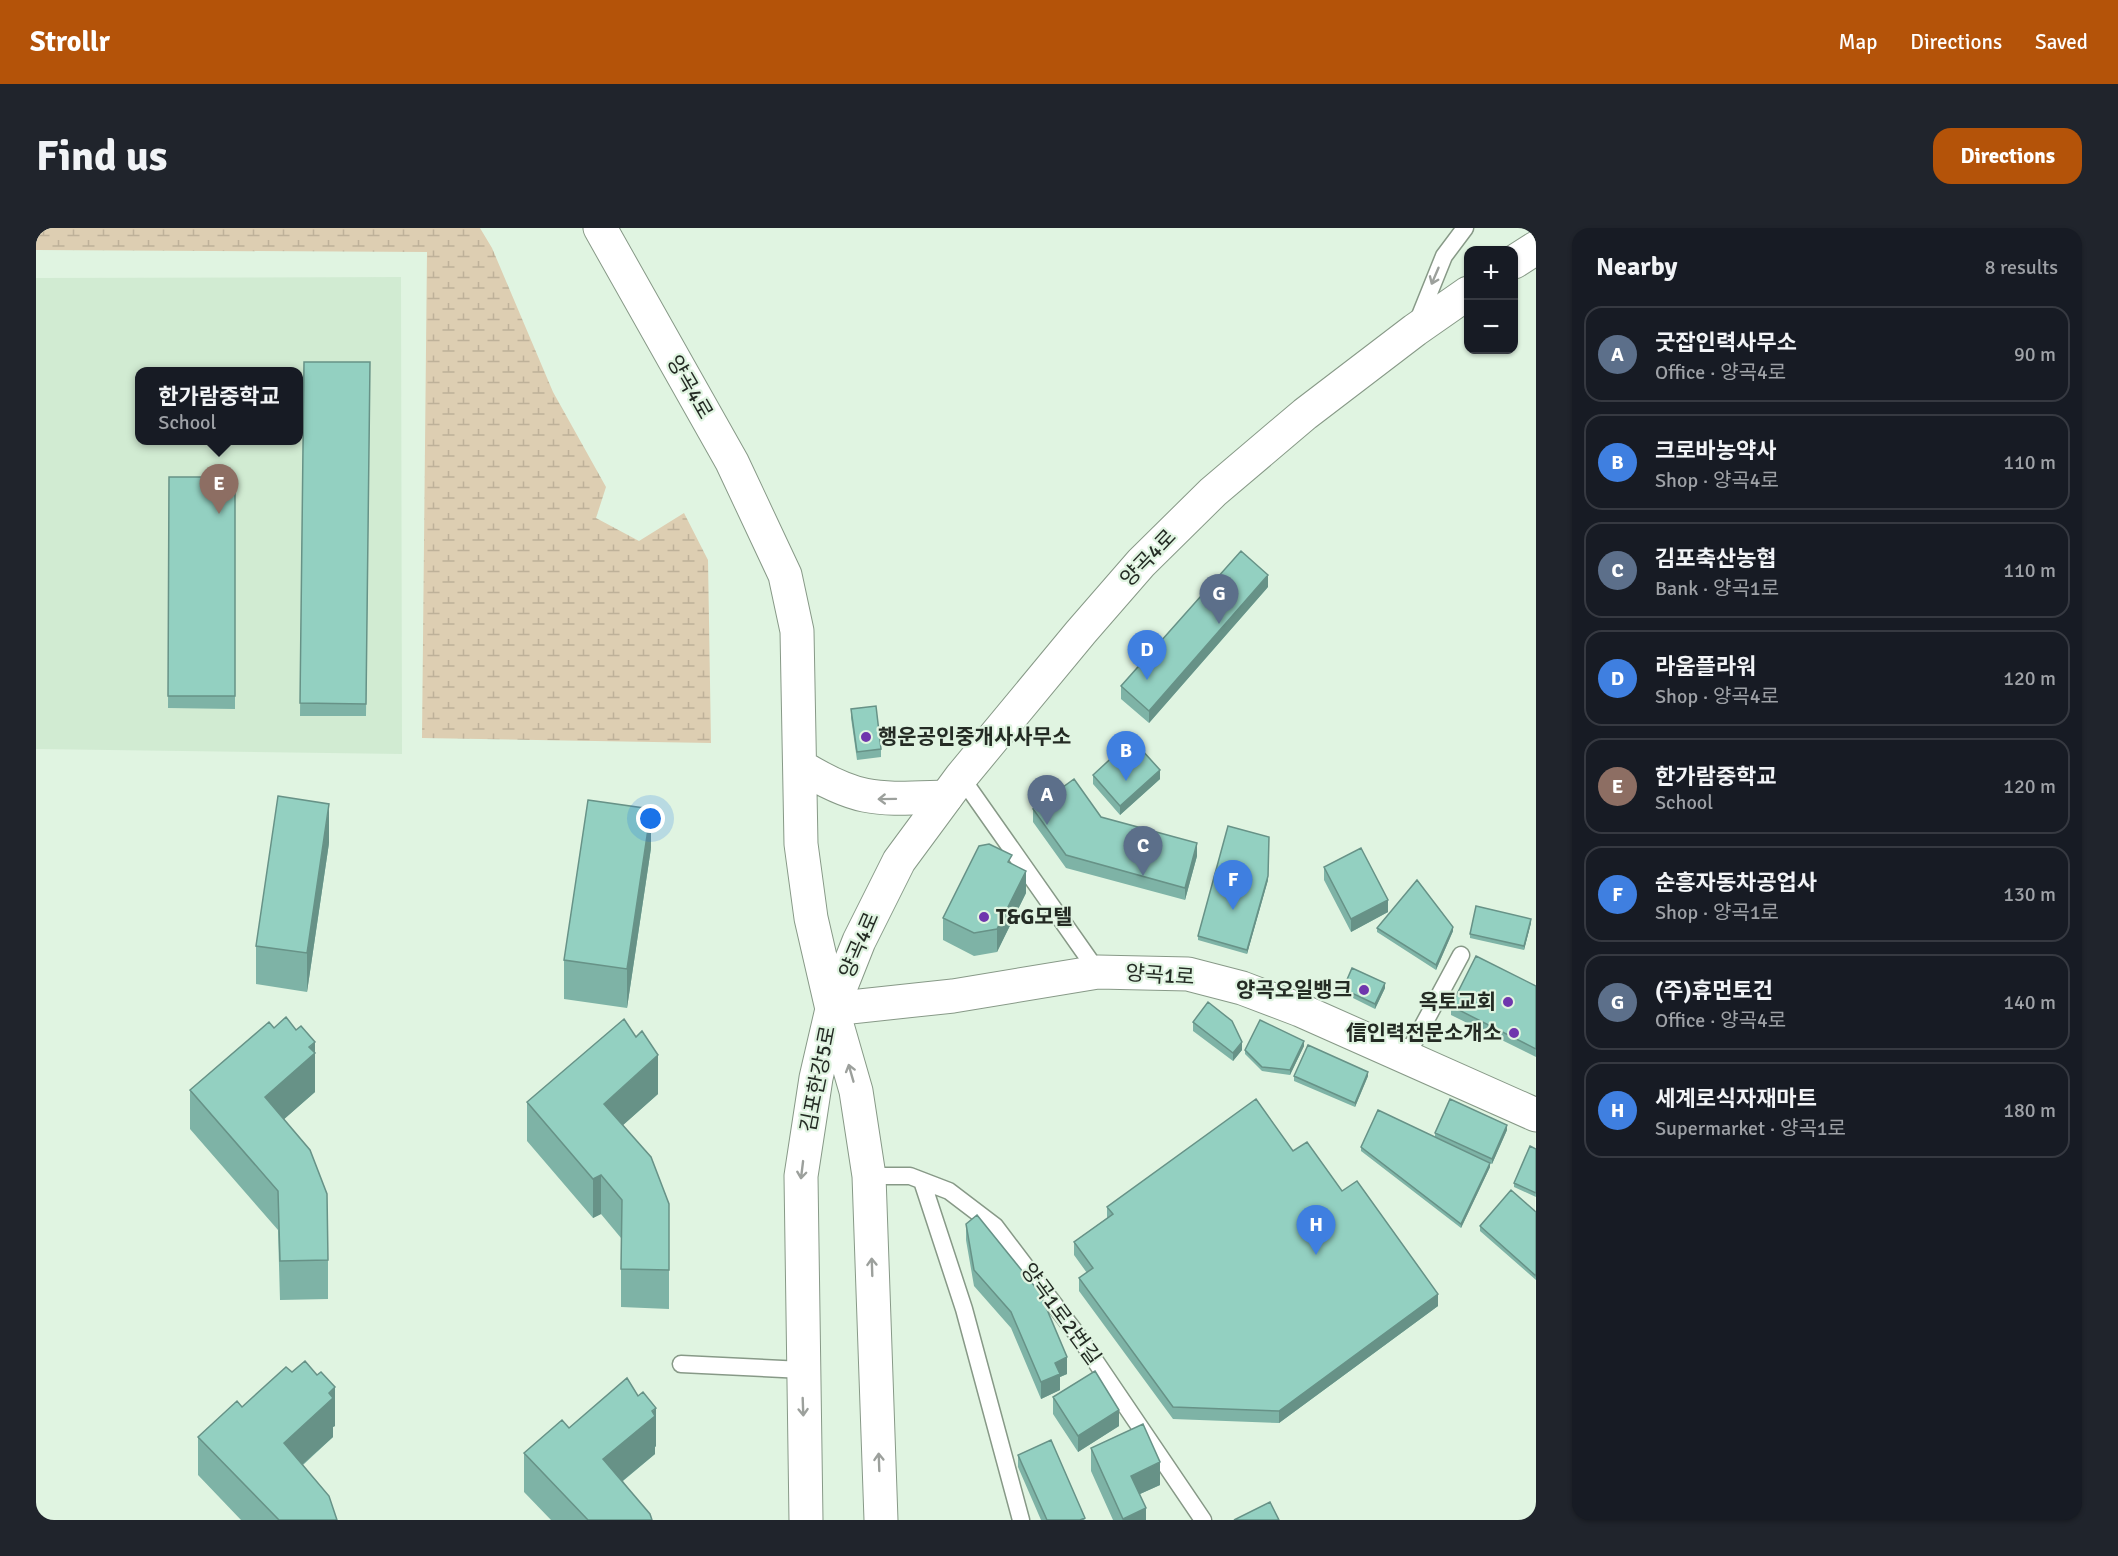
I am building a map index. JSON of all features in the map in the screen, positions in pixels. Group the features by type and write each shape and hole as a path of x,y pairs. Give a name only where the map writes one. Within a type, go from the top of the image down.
{"main road":[{"name":"양곡4로","path":"600,228 732,462 785,575 797,631 801,844 811,918 832,1010"},
{"path":"1518,259 1536,248"},
{"name":"양곡4로","path":"832,1010 876,905 900,861 953,787 1126,581 1213,492 1280,434 1415,330 1464,296"},
{"path":"800,766 832,786 855,795 879,799 953,787"},
{"name":"양곡1로","path":"832,1010 953,996 1098,972 1188,974 1242,988 1300,1010 1536,1114"},
{"name":"김포한강5로","path":"832,1010 856,1090 869,1176 881,1520"},
{"name":"김포한강5로","path":"806,1520 801,1176 816,1078 832,1010"}],"lane":[{"path":"1415,330 1444,256 1465,228"},
{"path":"953,787 1098,972"},
{"path":"1406,1057 1461,955"},
{"name":"양곡1로2번길","path":"869,1176 910,1176 949,1191 995,1226 1079,1337 1203,1520"},
{"path":"922,1181 964,1309 1022,1520"},
{"path":"681,1364 803,1370"}],"shaded area":[{"path":"401,277 402,754 36,749 36,278"}],"green space":[{"path":"36,228 480,228 492,248 553,392 606,487 596,518 639,541 684,513 708,560 711,743 422,738 427,252 36,250"}],"building":[{"path":"304,362 370,362 366,704 300,703"},
{"path":"169,477 235,477 235,696 168,696"},
{"path":"1241,551 1268,575 1149,711 1121,686"},
{"name":"행운공인중개사사무소","path":"876,706 881,749 857,752 851,709"},
{"path":"1132,739 1160,770 1120,806 1093,775"},
{"path":"1074,779 1101,817 1197,843 1185,888 1066,855 1033,809"},
{"path":"278,796 329,804 307,953 256,946"},
{"path":"588,800 651,809 627,969 564,960"},
{"path":"1228,826 1269,837 1268,876 1247,950 1198,936"},
{"name":"T&G모텔","path":"989,844 1012,855 1008,862 1026,871 997,929 974,933 943,918 979,846"},
{"path":"1361,848 1388,900 1351,919 1324,867"},
{"path":"1417,880 1453,927 1436,965 1377,928"},
{"path":"1476,906 1531,919 1524,946 1470,934"},
{"path":"1476,956 1536,986 1536,1049 1451,1006"},
{"name":"양곡오일뱅크","path":"1352,968 1385,983 1375,1004 1343,989"},
{"path":"1208,1002 1232,1021 1242,1042 1233,1053 1193,1022"},
{"path":"286,1017 296,1030 301,1026 315,1042 309,1047 315,1053 265,1097 310,1150 327,1194 328,1260 280,1261 278,1191 190,1090 269,1022 274,1028"},
{"path":"624,1019 636,1037 642,1031 658,1055 604,1104 651,1157 669,1204 669,1270 621,1269 622,1200 601,1175 593,1179 527,1102"},
{"path":"1260,1020 1304,1041 1290,1070 1262,1067 1245,1050"},
{"path":"1308,1045 1368,1072 1355,1103 1294,1076"},
{"path":"1256,1099 1293,1151 1307,1142 1342,1191 1357,1181 1438,1294 1279,1411 1173,1407 1079,1278 1093,1268 1074,1242 1113,1214 1107,1207"},
{"path":"1450,1099 1507,1125 1492,1159 1435,1133"},
{"path":"1378,1110 1490,1163 1461,1224 1361,1147"},
{"path":"1530,1146 1536,1149 1536,1193 1514,1183"},
{"path":"1511,1190 1536,1212 1536,1276 1480,1226"},
{"path":"977,1215 1040,1293 1067,1357 1055,1363 1060,1374 1041,1382 1011,1312 974,1270 966,1224"},
{"path":"305,1361 317,1375 321,1372 335,1387 329,1393 333,1398 284,1443 329,1496 337,1520 279,1520 198,1437 237,1401 242,1407 286,1367 292,1372"},
{"path":"1095,1371 1119,1410 1078,1436 1053,1397"},
{"path":"627,1378 638,1396 643,1392 656,1408 652,1411 655,1416 603,1459 650,1514 652,1520 588,1520 524,1453 562,1420 569,1428"},
{"path":"1143,1424 1160,1462 1131,1476 1146,1508 1123,1519 1091,1448"},
{"path":"1051,1440 1085,1518 1080,1520 1047,1520 1018,1455"},
{"path":"1270,1502 1279,1520 1234,1520"}],"place":[{"name":"한가람중학교","path":"219,514"},
{"name":"(주)휴먼토건","path":"1219,624"},
{"name":"라움플라워","path":"1147,680"},
{"name":"행운공인중개사사무소","path":"866,737"},
{"name":"크로바농약사","path":"1126,781"},
{"name":"굿잡인력사무소","path":"1047,825"},
{"name":"김포축산농협","path":"1143,876"},
{"name":"순흥자동차공업사","path":"1233,910"},
{"name":"T&G모텔","path":"984,917"},
{"name":"양곡오일뱅크","path":"1364,990"},
{"name":"옥토교회","path":"1508,1002"},
{"name":"信인력전문소개소","path":"1514,1033"},
{"name":"세계로식자재마트","path":"1316,1255"}]}
